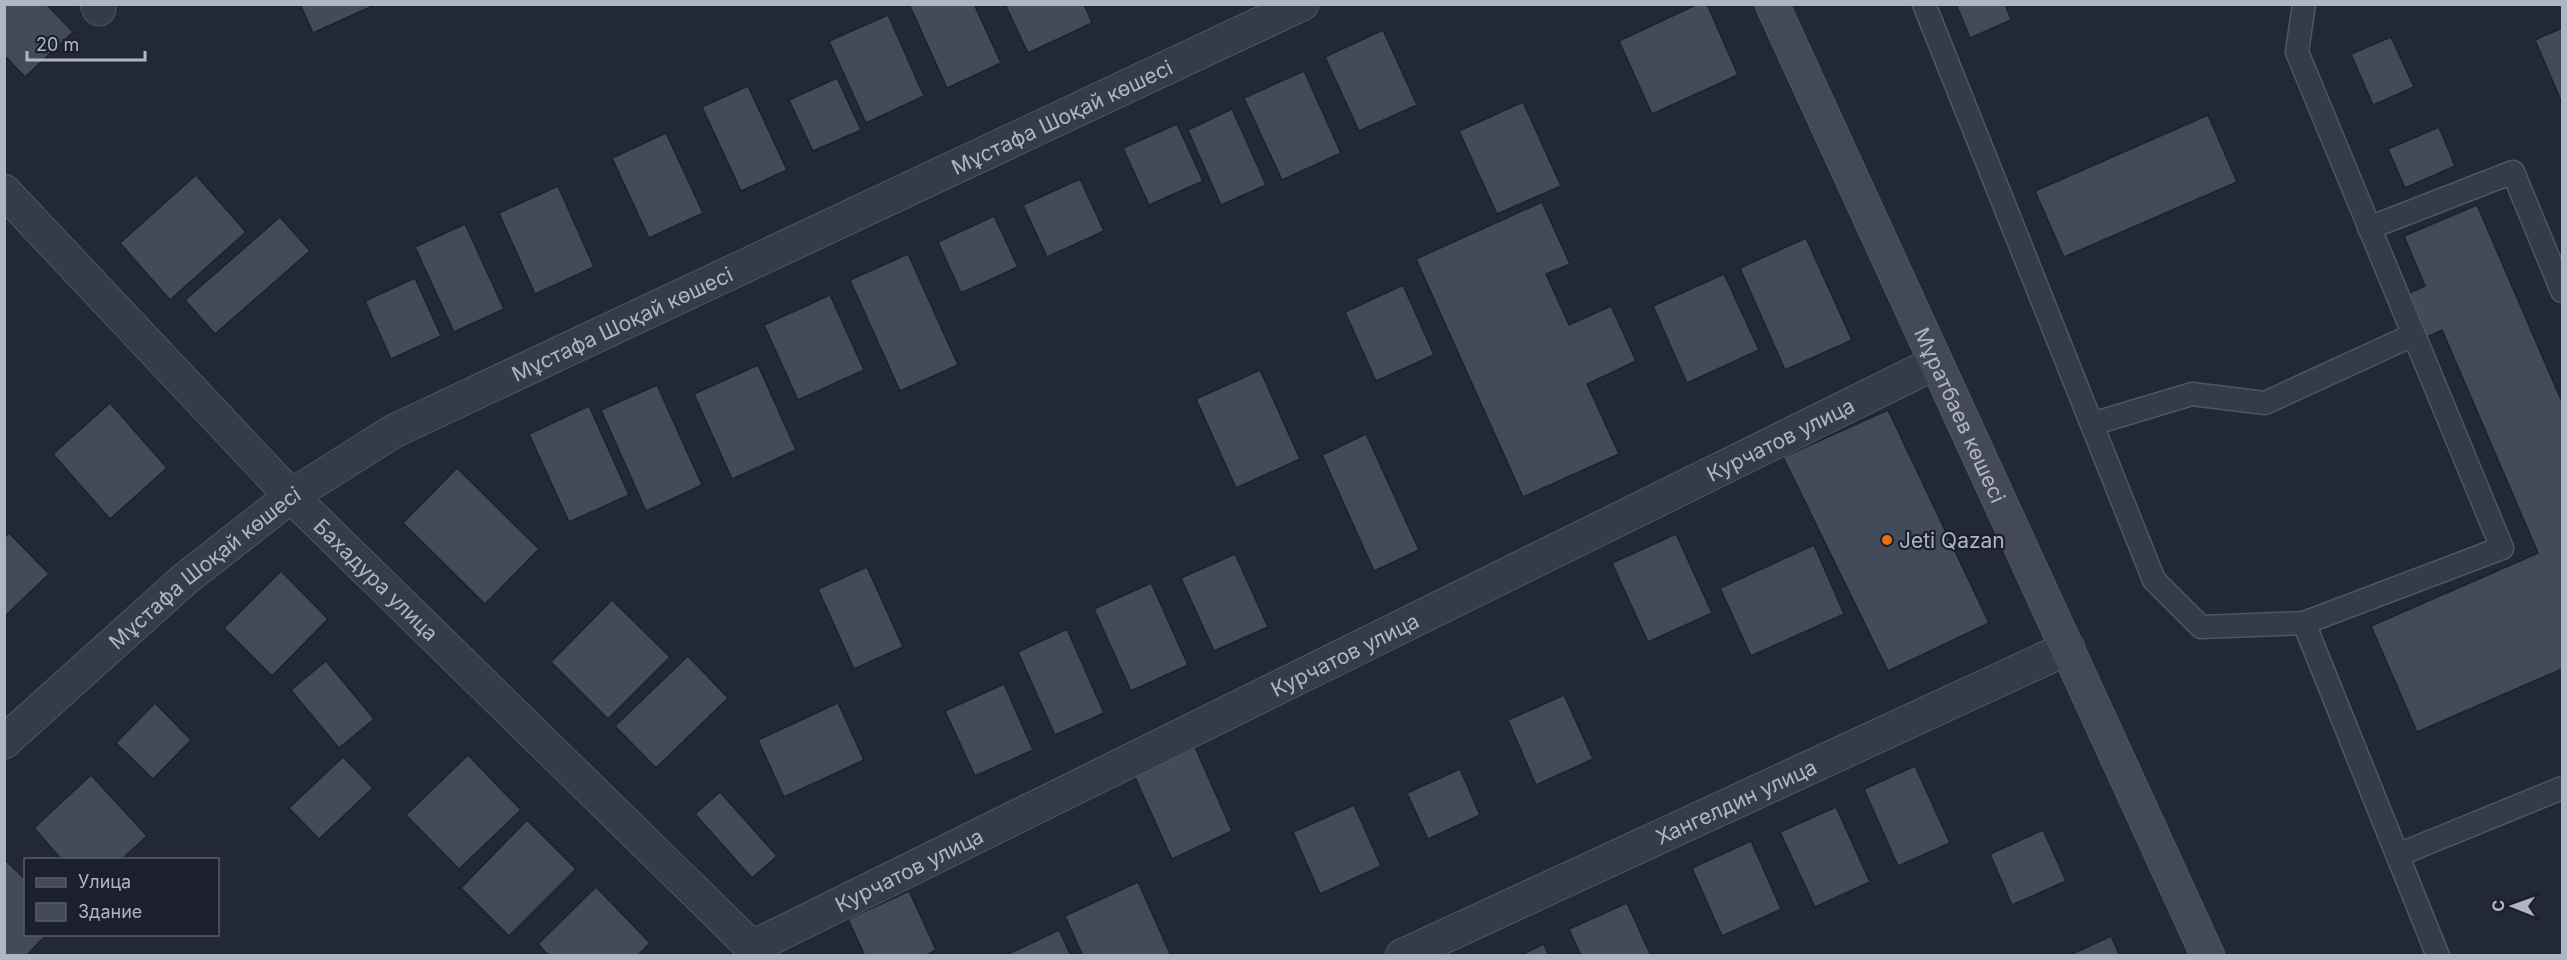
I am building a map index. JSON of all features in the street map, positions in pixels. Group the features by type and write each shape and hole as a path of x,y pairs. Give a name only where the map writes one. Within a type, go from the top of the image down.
{"street":[{"name":"Мұстафа Шоқай көшесі","path":"4,742 185,579 291,496 394,431 1302,4"},
{"name":"Мұратбаев көшесі","path":"1772,4 2208,956"},
{"name":"Бахадура улица","path":"4,191 291,496 757,951"},
{"name":"Курчатов улица","path":"757,951 1935,363"},
{"name":"Хангелдин улица","path":"1402,956 2068,648"}],"lane":[{"path":"1924,4 2154,580 2200,627 2304,623 2502,548 2296,52 2304,4"},
{"path":"2369,228 2513,172 2562,291"},
{"path":"2092,424 2192,394 2265,403 2413,335"},
{"path":"2304,623 2438,956"},
{"path":"2398,855 2562,788"}],"building":[{"path":"4,4 46,4 73,32 25,77 4,55"},
{"path":"300,4 377,4 313,33"},
{"path":"909,4 974,4 1001,63 947,88"},
{"path":"1005,4 1084,4 1092,23 1028,53"},
{"path":"1698,4 1707,4 1738,75 1652,114 1619,41"},
{"path":"1956,4 2005,4 2011,20 1970,38"},
{"path":"888,15 924,96 866,123 829,41"},
{"path":"2562,28 2562,103 2535,40"},
{"path":"1383,30 1417,105 1359,131 1325,57"},
{"path":"2391,37 2414,87 2373,105 2351,54"},
{"path":"1304,71 1341,153 1282,180 1244,98"},
{"path":"837,78 861,130 813,151 789,100"},
{"path":"748,86 787,170 741,191 702,107"},
{"path":"1523,102 1561,186 1497,214 1459,131"},
{"path":"1232,109 1266,185 1221,205 1188,130"},
{"path":"2208,115 2237,182 2064,257 2035,191"},
{"path":"1177,124 1203,181 1149,205 1123,148"},
{"path":"2439,127 2455,166 2405,188 2388,149"},
{"path":"666,133 703,213 649,238 612,158"},
{"path":"196,175 246,232 170,300 120,243"},
{"path":"1080,179 1104,231 1047,257 1023,205"},
{"path":"558,186 594,267 535,294 499,213"},
{"path":"1542,202 1570,264 1546,274 1569,325 1611,306 1636,361 1587,384 1619,454 1523,497 1416,259"},
{"path":"2477,205 2562,402 2562,669 2417,732 2371,626 2538,553 2442,330 2427,337 2409,293 2425,286 2404,236"},
{"path":"994,216 1018,267 961,293 938,242"},
{"path":"280,217 310,251 215,334 185,300"},
{"path":"465,224 504,309 454,332 415,247"},
{"path":"1806,238 1852,340 1785,370 1740,268"},
{"path":"908,254 958,365 900,391 850,280"},
{"path":"1724,274 1759,350 1687,383 1653,306"},
{"path":"415,278 441,336 391,359 365,301"},
{"path":"1403,285 1434,355 1376,381 1345,312"},
{"path":"830,295 864,370 798,400 764,325"},
{"path":"758,365 796,450 732,479 694,394"},
{"path":"1260,370 1300,459 1236,488 1196,399"},
{"path":"657,385 702,485 646,511 601,410"},
{"path":"110,403 167,468 110,519 53,454"},
{"path":"589,406 629,495 569,522 529,434"},
{"name":"Jeti Qazan","path":"1888,410 1989,623 1888,671 1783,457"},
{"path":"1366,434 1419,550 1374,571 1322,455"},
{"path":"457,468 539,549 485,604 403,523"},
{"path":"9,533 49,574 4,617 4,537"},
{"path":"1676,534 1712,613 1648,642 1612,563"},
{"path":"1814,545 1844,614 1751,656 1720,588"},
{"path":"1235,554 1268,627 1214,651 1181,578"},
{"path":"867,567 903,647 854,669 818,589"},
{"path":"281,571 328,619 272,676 224,628"},
{"path":"1151,583 1188,665 1131,691 1094,609"},
{"path":"612,600 670,657 608,719 551,662"},
{"path":"1067,629 1104,713 1055,735 1018,652"},
{"path":"688,656 728,698 656,768 615,726"},
{"path":"326,661 374,719 339,748 291,690"},
{"path":"1004,684 1033,750 975,776 945,711"},
{"path":"1564,695 1593,759 1536,785 1508,720"},
{"path":"155,703 191,740 153,779 116,743"},
{"path":"838,703 864,760 784,797 758,740"},
{"path":"1195,747 1232,831 1172,859 1134,775"},
{"path":"468,755 521,810 459,869 406,815"},
{"path":"343,757 373,788 319,839 289,808"},
{"path":"1915,766 1950,843 1898,866 1864,789"},
{"path":"1460,769 1480,815 1428,839 1407,793"},
{"path":"91,775 147,836 123,858 60,858 34,828"},
{"path":"720,792 777,856 752,878 695,814"},
{"path":"1354,805 1381,866 1320,894 1293,832"},
{"path":"1836,807 1870,882 1815,907 1780,832"},
{"path":"527,820 576,869 509,936 461,888"},
{"path":"2043,830 2066,881 2012,905 1990,854"},
{"path":"1751,841 1781,909 1722,936 1692,868"},
{"path":"4,859 24,878 24,936 45,936 26,956 4,956"},
{"path":"1138,882 1171,956 1083,956 1065,916"},
{"path":"596,887 650,943 637,956 549,956 538,944"},
{"path":"909,891 936,950 925,956 865,956 848,919"},
{"path":"1627,903 1651,956 1581,956 1569,929"},
{"path":"1059,930 1071,956 1004,956"},
{"path":"2111,936 2120,956 2068,956"},
{"path":"1544,944 1549,956 1519,956"}],"place":[{"name":"Jeti Qazan","path":"1887,540"}]}
